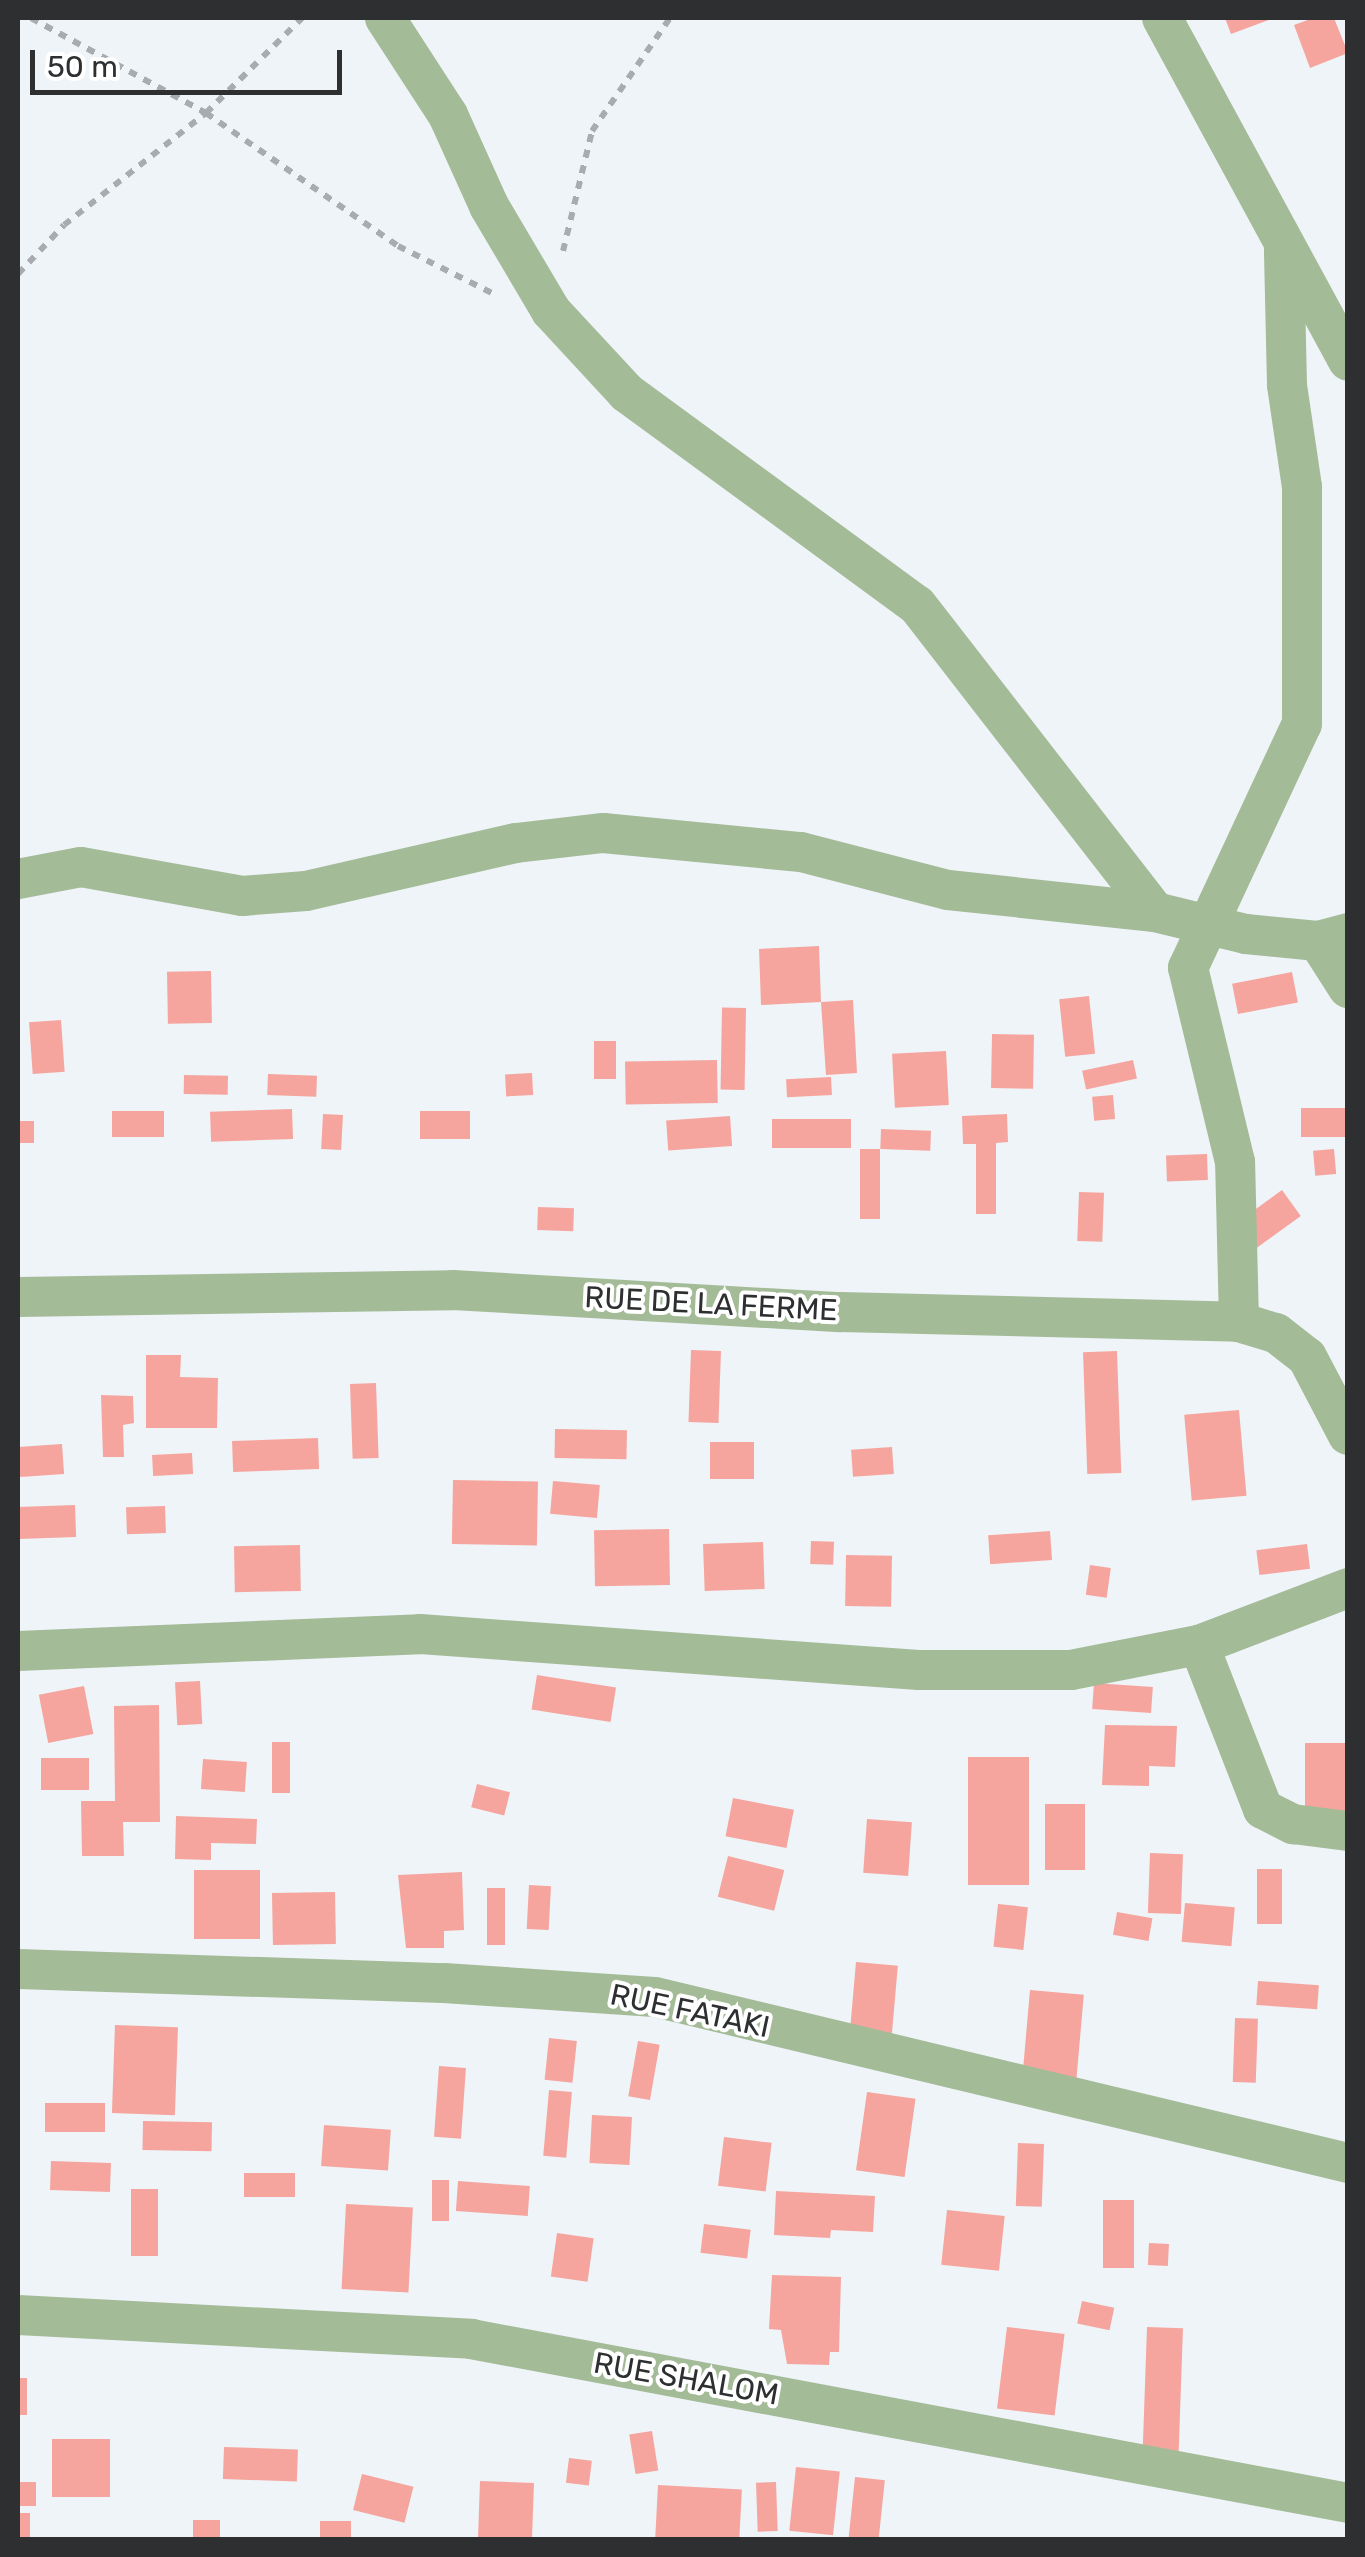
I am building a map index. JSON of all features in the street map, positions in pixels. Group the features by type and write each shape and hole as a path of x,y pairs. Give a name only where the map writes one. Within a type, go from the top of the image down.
{"street":[{"path":"385,18 448,115 489,206 551,311 627,393 917,605 1155,912"},
{"path":"1162,18 1284,250 1348,362"},
{"path":"1239,1322 1235,1162 1188,968 1302,724 1302,487 1287,385 1284,250"},
{"path":"18,879 81,867 242,896 306,891 516,842 603,832 801,852 948,890 1155,912 1211,921 1246,934 1333,937 1348,988"},
{"name":"RUE DE LA FERME","path":"18,1297 453,1290 840,1312 1239,1322 1276,1333 1307,1358 1348,1434"},
{"path":"18,1651 420,1634 996,1670 1071,1670 1199,1644 1348,1588"},
{"path":"1199,1644 1263,1809 1294,1824 1348,1831"},
{"name":"RUE FATAKI","path":"18,1969 481,1984 655,1998 1348,2163"},
{"name":"RUE SHALOM","path":"18,2316 471,2339 1348,2502"}],"path":[{"path":"31,18 206,113 398,246 468,286 551,311 592,131 670,18"},
{"path":"18,274 64,225 206,113 302,18"}],"building":[{"path":"1225,18 1274,18 1231,34"},
{"path":"1313,18 1334,18 1348,53 1310,68 1294,25"},
{"path":"819,946 821,1002 761,1005 759,949"},
{"path":"211,971 212,1023 168,1024 167,972"},
{"path":"1292,972 1298,1002 1238,1014 1232,984"},
{"path":"1089,996 1095,1054 1065,1057 1059,999"},
{"path":"853,1000 857,1073 826,1075 821,1002"},
{"path":"722,1008 746,1008 745,1090 721,1090"},
{"path":"61,1020 65,1072 33,1074 29,1022"},
{"path":"992,1034 1034,1035 1033,1089 991,1088"},
{"path":"594,1041 616,1041 616,1079 594,1079"},
{"path":"946,1051 949,1105 895,1108 892,1054"},
{"path":"717,1060 718,1103 626,1105 625,1062"},
{"path":"1133,1060 1137,1079 1086,1089 1082,1071"},
{"path":"532,1073 533,1095 506,1096 505,1074"},
{"path":"268,1074 317,1076 316,1097 267,1095"},
{"path":"184,1075 228,1076 228,1095 184,1094"},
{"path":"831,1077 832,1095 787,1097 786,1079"},
{"path":"1113,1095 1115,1119 1094,1121 1092,1097"},
{"path":"1301,1108 1348,1108 1348,1137 1301,1137"},
{"path":"292,1109 293,1139 211,1142 210,1112"},
{"path":"112,1111 164,1111 164,1137 112,1137"},
{"path":"420,1111 470,1111 470,1139 420,1139"},
{"path":"323,1114 343,1115 341,1150 321,1149"},
{"path":"1007,1114 1008,1142 996,1143 996,1214 976,1214 976,1144 963,1144 962,1116"},
{"path":"730,1116 732,1146 668,1150 666,1120"},
{"path":"772,1119 851,1119 851,1148 772,1148"},
{"path":"18,1121 34,1121 34,1143 18,1143"},
{"path":"881,1129 931,1131 930,1151 880,1149"},
{"path":"860,1149 880,1149 880,1219 860,1219"},
{"path":"1334,1149 1336,1174 1315,1176 1313,1151"},
{"path":"1207,1154 1208,1180 1167,1181 1166,1155"},
{"path":"1282,1190 1301,1216 1256,1249 1237,1223"},
{"path":"1079,1192 1104,1193 1102,1242 1077,1241"},
{"path":"538,1207 574,1208 573,1231 537,1230"},
{"path":"691,1350 721,1351 718,1423 688,1422"},
{"path":"1117,1351 1121,1473 1087,1474 1083,1352"},
{"path":"146,1355 181,1355 180,1377 218,1378 217,1428 146,1428"},
{"path":"376,1383 379,1458 353,1459 350,1384"},
{"path":"101,1395 133,1396 134,1423 123,1425 124,1457 103,1457"},
{"path":"1239,1410 1246,1496 1192,1500 1184,1415"},
{"path":"555,1429 627,1430 626,1459 554,1458"},
{"path":"318,1438 319,1469 233,1472 232,1441"},
{"path":"710,1442 754,1442 754,1479 710,1479"},
{"path":"62,1444 64,1474 20,1477 18,1447"},
{"path":"892,1447 894,1474 853,1477 851,1450"},
{"path":"192,1453 193,1474 153,1476 152,1455"},
{"path":"453,1480 538,1481 537,1545 452,1544"},
{"path":"553,1481 600,1485 597,1518 550,1514"},
{"path":"75,1505 76,1537 19,1539 18,1507"},
{"path":"165,1506 166,1533 127,1534 126,1507"},
{"path":"669,1529 670,1585 595,1586 594,1530"},
{"path":"1050,1531 1052,1560 990,1564 988,1535"},
{"path":"811,1541 834,1542 833,1565 810,1564"},
{"path":"763,1542 765,1589 705,1591 703,1544"},
{"path":"1307,1544 1310,1569 1259,1575 1256,1550"},
{"path":"300,1545 301,1591 235,1592 234,1546"},
{"path":"846,1555 892,1556 891,1607 845,1606"},
{"path":"1090,1565 1111,1568 1107,1598 1086,1595"},
{"path":"537,1675 616,1688 611,1722 532,1710"},
{"path":"200,1681 202,1724 177,1725 175,1682"},
{"path":"1094,1683 1153,1687 1151,1713 1092,1709"},
{"path":"84,1686 93,1734 48,1743 39,1695"},
{"path":"159,1705 160,1822 123,1822 124,1856 82,1856 81,1801 115,1801 114,1706"},
{"path":"1105,1725 1177,1726 1175,1767 1149,1766 1149,1786 1102,1785"},
{"path":"272,1742 290,1742 290,1793 272,1793"},
{"path":"1305,1743 1348,1743 1348,1812 1305,1812"},
{"path":"968,1757 1029,1757 1029,1885 968,1885"},
{"path":"41,1758 89,1758 89,1790 41,1790"},
{"path":"203,1759 247,1762 245,1792 201,1789"},
{"path":"477,1784 510,1792 504,1816 471,1807"},
{"path":"733,1798 794,1810 786,1848 726,1836"},
{"path":"1045,1804 1085,1804 1085,1870 1045,1870"},
{"path":"176,1816 257,1819 256,1844 211,1843 211,1860 175,1859"},
{"path":"867,1819 912,1822 908,1876 863,1873"},
{"path":"1150,1853 1183,1854 1181,1914 1148,1913"},
{"path":"728,1856 784,1870 774,1911 718,1897"},
{"path":"1257,1869 1282,1869 1282,1924 1257,1924"},
{"path":"194,1870 260,1870 260,1939 194,1939"},
{"path":"462,1872 464,1930 444,1931 444,1948 406,1948 398,1875"},
{"path":"529,1885 551,1886 549,1930 527,1929"},
{"path":"487,1888 505,1888 505,1945 487,1945"},
{"path":"335,1892 336,1944 273,1945 272,1893"},
{"path":"1185,1903 1235,1907 1231,1946 1182,1942"},
{"path":"998,1904 1028,1907 1023,1950 994,1947"},
{"path":"1117,1912 1152,1918 1148,1941 1113,1935"},
{"path":"856,1962 898,1966 892,2037 850,2034"},
{"path":"1258,1981 1319,1985 1317,2009 1256,2005"},
{"path":"1030,1990 1084,1995 1076,2079 1023,2075"},
{"path":"1235,2018 1258,2019 1256,2083 1233,2082"},
{"path":"115,2025 178,2027 175,2115 112,2113"},
{"path":"549,2038 577,2041 572,2083 545,2080"},
{"path":"638,2041 660,2045 650,2100 628,2096"},
{"path":"439,2066 466,2068 461,2139 434,2137"},
{"path":"549,2090 572,2092 566,2158 543,2156"},
{"path":"867,2092 916,2099 905,2177 856,2170"},
{"path":"45,2103 105,2103 105,2132 45,2132"},
{"path":"592,2115 632,2117 629,2165 589,2163"},
{"path":"143,2121 212,2122 211,2151 142,2150"},
{"path":"324,2125 391,2130 388,2171 321,2166"},
{"path":"724,2137 772,2143 766,2191 718,2186"},
{"path":"1018,2143 1044,2144 1042,2207 1016,2206"},
{"path":"51,2161 111,2163 110,2192 50,2190"},
{"path":"244,2173 295,2173 295,2197 244,2197"},
{"path":"432,2180 449,2180 449,2221 432,2221"},
{"path":"458,2181 530,2186 528,2216 456,2211"},
{"path":"131,2189 158,2189 158,2256 131,2256"},
{"path":"776,2191 875,2196 873,2232 831,2230 830,2238 774,2235"},
{"path":"1103,2200 1134,2200 1134,2268 1103,2268"},
{"path":"346,2204 413,2208 408,2292 342,2289"},
{"path":"947,2210 1005,2216 999,2271 941,2265"},
{"path":"704,2224 751,2230 747,2259 700,2253"},
{"path":"557,2233 594,2238 588,2282 551,2277"},
{"path":"1149,2243 1169,2244 1168,2266 1148,2265"},
{"path":"772,2275 841,2277 839,2352 830,2352 829,2365 787,2364 781,2330 769,2329"},
{"path":"1082,2301 1114,2308 1109,2330 1077,2323"},
{"path":"1007,2327 1065,2334 1055,2415 997,2408"},
{"path":"1147,2327 1183,2328 1179,2454 1143,2453"},
{"path":"18,2378 27,2378 27,2415 18,2415"},
{"path":"652,2431 658,2471 636,2474 629,2435"},
{"path":"52,2439 110,2439 110,2497 52,2497"},
{"path":"224,2447 298,2450 297,2482 223,2479"},
{"path":"569,2458 592,2461 589,2486 566,2483"},
{"path":"796,2467 840,2472 833,2535 789,2531"},
{"path":"362,2474 413,2487 404,2523 353,2510"},
{"path":"855,2477 885,2480 879,2540 848,2540"},
{"path":"480,2481 534,2483 532,2540 478,2540"},
{"path":"18,2482 36,2482 36,2506 18,2506"},
{"path":"776,2482 778,2531 758,2532 756,2483"},
{"path":"658,2485 742,2489 739,2540 655,2540"},
{"path":"18,2513 30,2513 30,2538 18,2538"},
{"path":"193,2520 220,2520 220,2540 193,2540"},
{"path":"320,2521 351,2521 351,2540 320,2540"}]}
